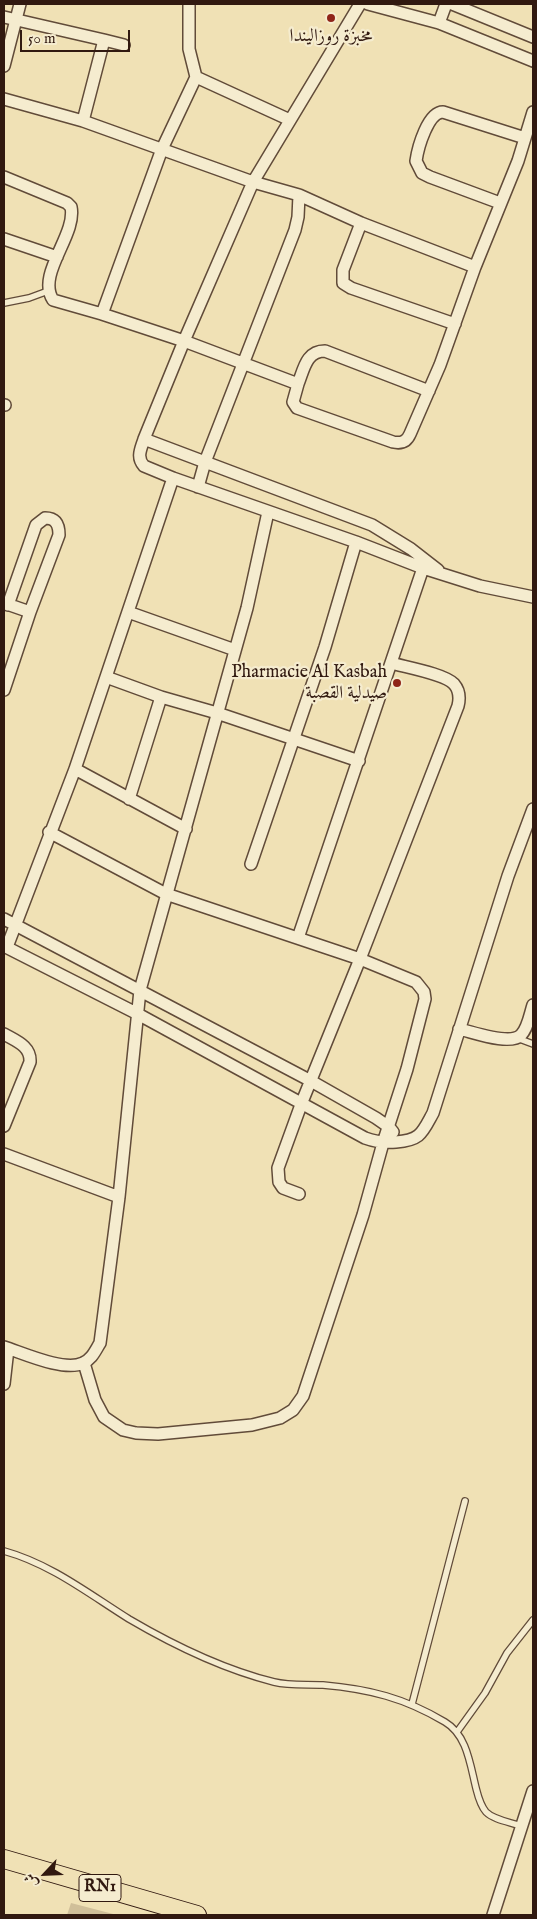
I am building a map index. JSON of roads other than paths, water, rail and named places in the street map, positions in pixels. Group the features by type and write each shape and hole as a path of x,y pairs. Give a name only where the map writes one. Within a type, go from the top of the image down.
{"main road":[{"name":"RN1","path":"4,1859 197,1915"}],"street":[{"path":"4,66 20,4"},
{"path":"102,314 162,149 196,77 189,49 189,4"},
{"path":"360,4 253,182 144,439 139,454 141,462 144,466 173,478 356,542 423,568 480,586 533,595"},
{"path":"368,4 439,23 533,61"},
{"path":"439,23 446,4"},
{"path":"452,4 533,37"},
{"path":"4,17 124,45"},
{"path":"83,121 104,40"},
{"path":"196,77 290,120"},
{"path":"4,99 83,121 253,182 299,195 361,223 475,267"},
{"path":"500,203 422,173 416,161 422,139 432,116 438,112 525,138"},
{"path":"429,390 325,351 315,352 309,357 298,384 294,402 297,408 397,443 408,439 429,390 475,267 518,161 533,112"},
{"path":"4,177 67,203 71,207 71,219 50,280 48,291 52,300 184,341 298,384"},
{"path":"198,487 205,462 295,230 298,217 299,195"},
{"path":"361,223 343,270 343,283 351,288 455,324"},
{"path":"4,239 57,257"},
{"path":"144,439 372,525 411,549 441,573"},
{"path":"173,478 75,769 49,832 16,926 5,946 136,1013 365,1138 383,1143 413,1140 426,1126 433,1113 508,876 533,809"},
{"path":"4,1384 6,1348 62,1365 74,1366 84,1363 94,1355 100,1343 120,1197 136,1013 140,990 247,608 268,512"},
{"path":"4,690 30,612 59,535 59,526 51,518 40,520 36,525 6,604 30,612"},
{"path":"252,864 356,542"},
{"path":"298,938 423,568"},
{"path":"128,612 235,650"},
{"path":"299,1194 283,1188 278,1175 278,1168 302,1102 360,960 458,706 460,696 456,685 444,677 391,663"},
{"path":"106,677 161,697 217,713 359,761"},
{"path":"129,798 161,697"},
{"path":"75,769 186,829"},
{"path":"49,832 166,894 410,978 424,992 424,1008 363,1215 303,1396 294,1410 280,1418 252,1425 158,1434 122,1430 104,1417 95,1400 84,1363"},
{"path":"4,919 311,1081 376,1118 389,1127 400,1142"},
{"path":"459,1029 507,1040 517,1038 525,1029 533,1005"},
{"path":"4,1034 22,1044 31,1056 4,1126"},
{"path":"4,1154 120,1197"},
{"path":"493,1915 533,1791"}],"lane":[{"path":"4,303 29,298 48,291"},
{"path":"517,1038 533,1044"},
{"path":"412,1704 465,1501"},
{"path":"4,1550 55,1572 165,1640 207,1660 282,1684 322,1685 372,1691 412,1704 445,1722 457,1732 464,1745 482,1806 492,1816 521,1826"},
{"path":"457,1732 485,1693 507,1653 533,1620"}],"place":[{"name":"مخبزة روزاليندا","path":"331,18"},
{"name":"Pharmacie Al Kasbah صيدلية القصبة","path":"397,683"}]}
